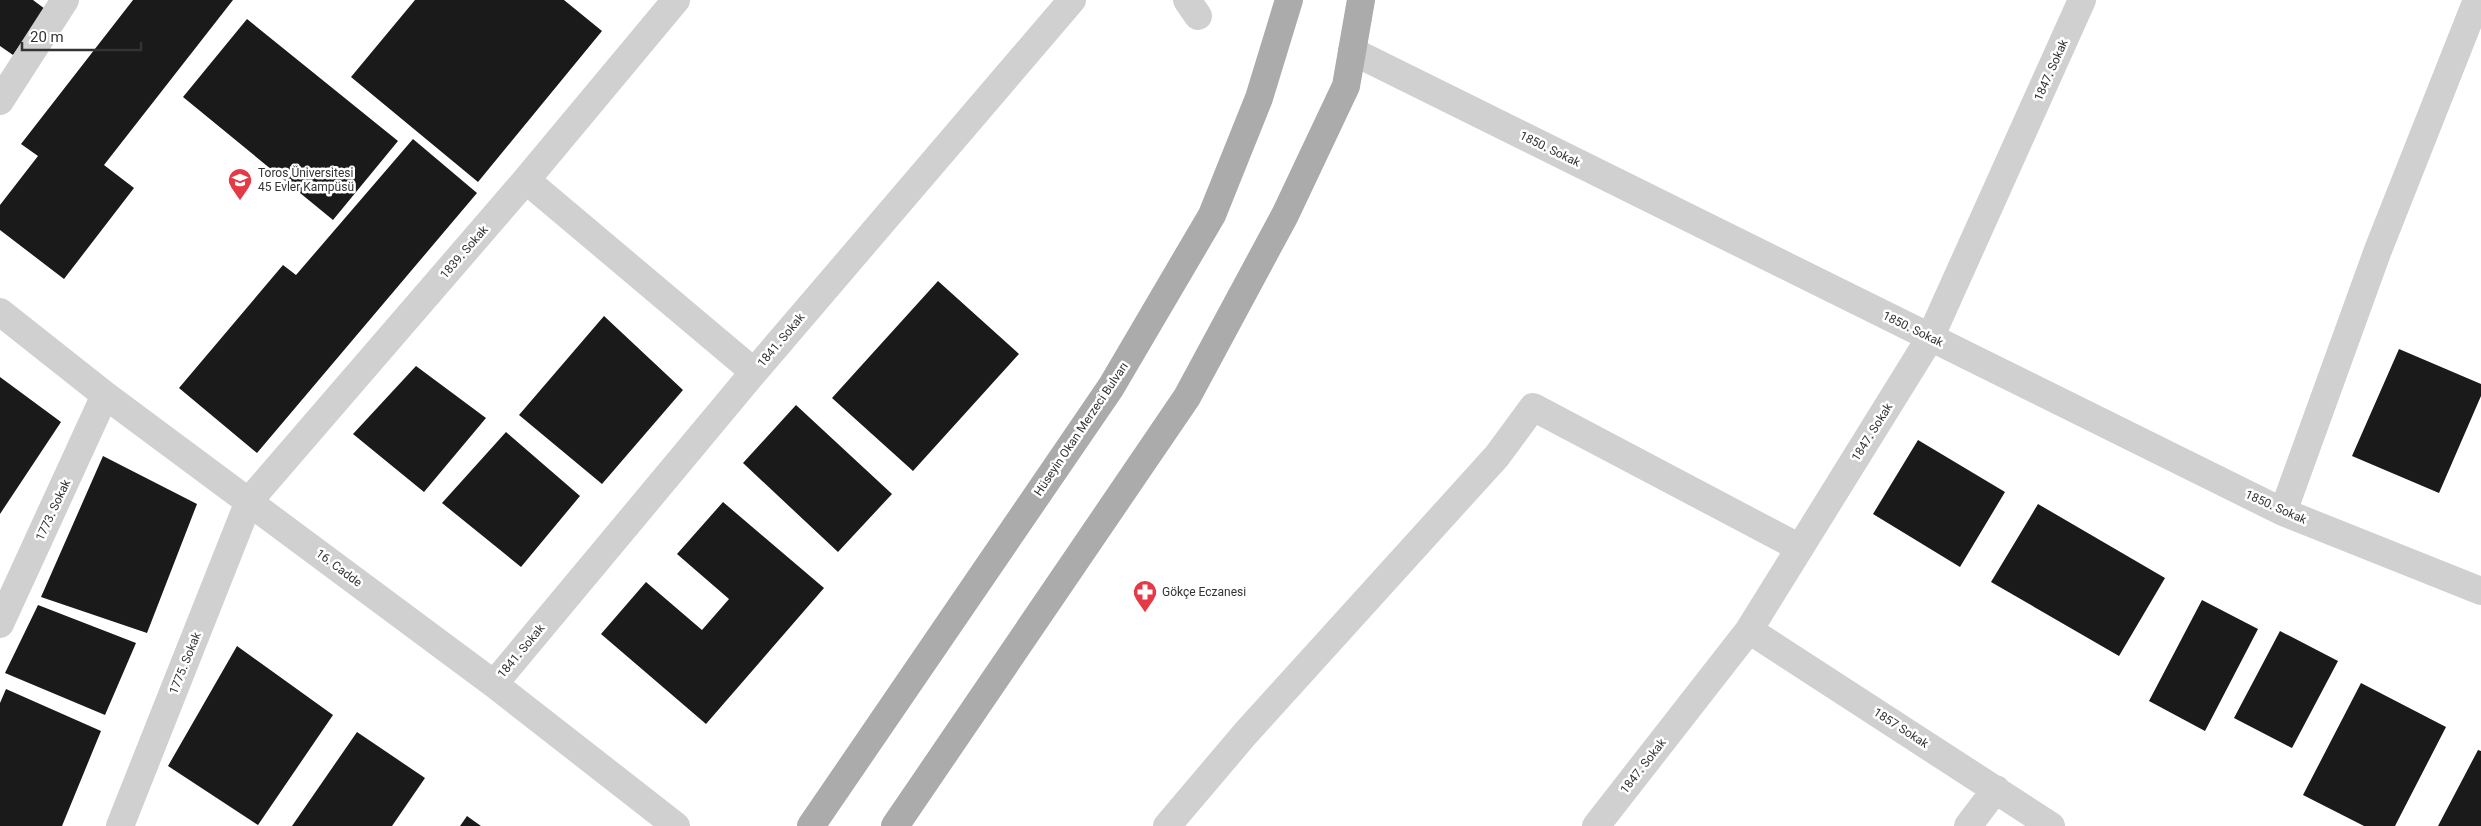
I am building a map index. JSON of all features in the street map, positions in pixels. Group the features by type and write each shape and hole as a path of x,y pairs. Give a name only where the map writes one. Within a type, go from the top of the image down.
{"main road":[{"name":"Hüseyin Okan Merzeci Bulvarı","path":"811,826 1110,387 1212,215 1259,98 1289,0"},
{"path":"895,826 1187,397 1297,190 1346,86 1361,0"}],"street":[{"path":"0,101 65,0"},
{"name":"1839. Sokak","path":"249,501 526,180 676,0"},
{"name":"1841. Sokak","path":"494,684 754,372 1072,0"},
{"name":"1847. Sokak","path":"1596,826 1750,630 1930,338 2082,0"},
{"path":"2283,512 2378,250 2477,0"},
{"name":"1850. Sokak","path":"1352,50 2283,512 2481,591"},
{"path":"526,180 754,372"},
{"name":"16. Cadde","path":"0,312 106,395 494,684 676,826"},
{"name":"1773. Sokak","path":"0,624 106,395"},
{"path":"1167,826 1245,734 1497,456 1533,408 1800,548"},
{"name":"1775. Sokak","path":"120,826 249,501"},
{"name":"1857 Sokak","path":"1750,630 2051,826"},
{"path":"1968,826 1996,789"}],"building":[{"path":"0,0 33,0 45,9 13,55 0,46"},
{"path":"133,0 233,0 104,165 134,188 64,279 0,230 0,205 38,156 21,144"},
{"path":"415,0 564,0 602,31 478,182 351,77"},
{"path":"247,19 398,141 333,220 183,97"},
{"path":"413,139 477,193 257,453 179,388 283,265 296,275"},
{"path":"938,281 1019,354 913,471 832,398"},
{"path":"604,316 683,390 602,484 519,415"},
{"path":"2399,349 2481,384 2481,396 2439,493 2352,456"},
{"path":"416,366 486,418 424,492 353,434"},
{"path":"0,377 61,422 0,514"},
{"path":"796,405 892,494 838,552 743,463"},
{"path":"506,432 580,496 521,567 442,503"},
{"path":"1918,440 2005,492 1960,567 1873,514"},
{"path":"103,456 197,504 147,633 41,597"},
{"path":"723,502 824,588 706,724 601,634 646,582 702,630 729,599 677,554"},
{"path":"2038,504 2165,578 2119,656 1991,582"},
{"path":"2202,600 2258,629 2205,731 2149,701"},
{"path":"38,605 136,643 105,715 5,673"},
{"path":"2280,631 2338,661 2292,748 2234,718"},
{"path":"237,646 333,715 258,825 168,766"},
{"path":"2361,683 2446,727 2395,826 2364,826 2303,795"},
{"path":"6,689 101,731 62,826 0,826 0,703"},
{"path":"357,732 425,778 392,826 292,826"},
{"path":"2478,750 2481,751 2481,826 2438,826"},
{"path":"467,816 481,826 460,826"}],"place":[{"name":"Toros Üniversitesi 45 Evler Kampüsü","path":"240,201"},
{"name":"Gökçe Eczanesi","path":"1145,613"}]}
